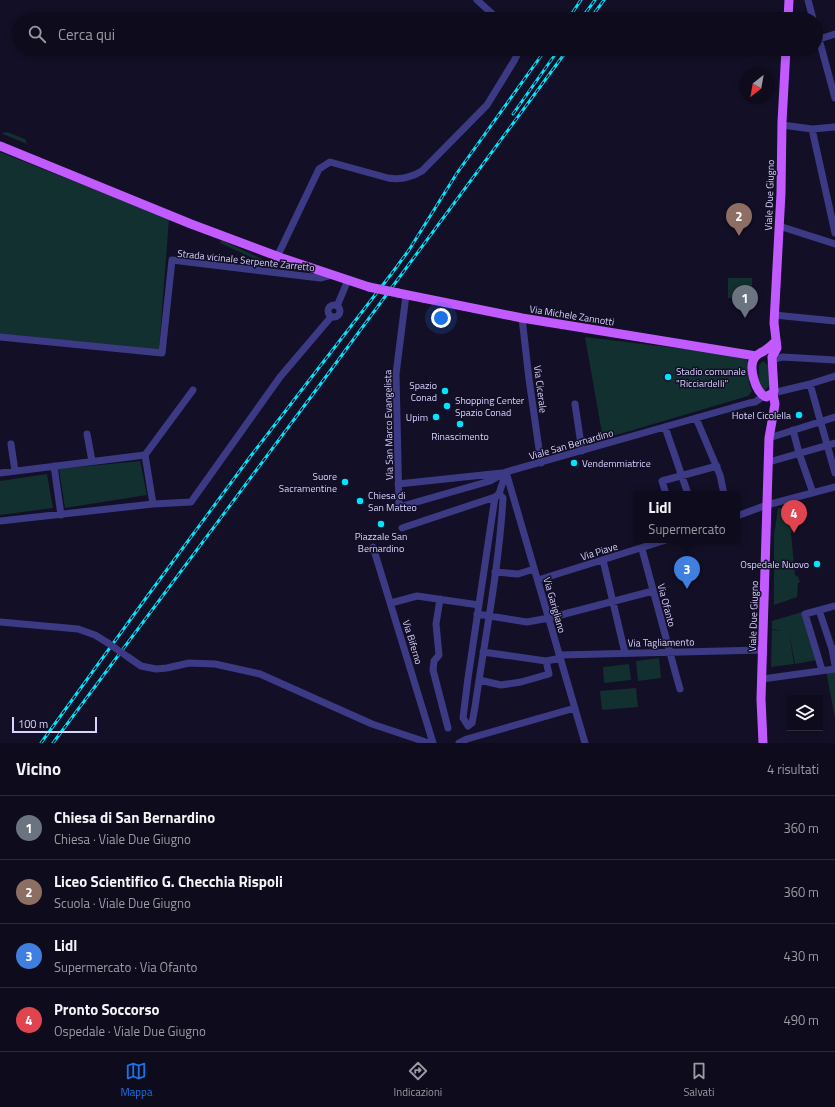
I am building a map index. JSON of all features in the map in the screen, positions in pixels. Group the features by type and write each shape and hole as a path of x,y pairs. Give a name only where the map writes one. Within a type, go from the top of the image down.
{"main road":[{"path":"788,12 789,0"},
{"name":"Viale Due Giugno","path":"763,743 761,699 768,462 769,438 775,404 767,394 774,382 772,359 776,348 774,315 781,193 782,125 786,56"},
{"name":"Via Michele Zannotti","path":"0,146 191,224 277,256 369,287 522,318 742,354 768,354 772,359"},
{"path":"752,366 758,354 776,341"},
{"path":"742,354 749,360 752,366 753,379 767,394"}],"street":[{"path":"477,0 490,12"},
{"path":"808,0 811,12"},
{"path":"823,38 835,34"},
{"path":"277,256 318,169 330,162 388,178 398,179 414,175 422,170 487,105 516,56"},
{"path":"823,56 835,98"},
{"path":"782,125 812,129 835,127"},
{"path":"812,129 832,205 835,233"},
{"path":"779,226 835,244"},
{"name":"Strada vicinale Serpente Zarretto","path":"0,338 162,354 172,260 320,278 332,275"},
{"path":"0,521 153,504 191,502 280,377 331,317 328,312 328,308 331,305 337,306 348,280"},
{"name":"Via San Marco Evangelista","path":"399,507 396,374 402,294"},
{"path":"774,315 835,321"},
{"name":"Via Cicerale","path":"522,318 541,463"},
{"path":"772,359 782,357 835,360"},
{"path":"767,394 810,384 835,376"},
{"path":"810,384 826,446 835,473"},
{"path":"153,504 145,455 193,390"},
{"name":"Viale San Bernardino","path":"399,507 490,481 506,472 749,403 767,394"},
{"path":"575,404 582,451"},
{"path":"769,438 835,417"},
{"path":"696,418 717,466 723,491"},
{"path":"665,427 687,491"},
{"path":"793,430 799,453 813,493"},
{"path":"87,434 92,461"},
{"path":"768,462 835,443"},
{"path":"11,444 15,471"},
{"path":"0,474 145,455"},
{"path":"54,466 61,515"},
{"path":"665,491 662,481 717,466"},
{"path":"398,484 506,472 497,496 477,614 463,718 468,726 468,741"},
{"name":"Via Garigliano","path":"506,472 585,743"},
{"path":"740,515 767,505 835,487"},
{"path":"402,528 497,496 503,498 502,519 479,680 472,722 468,726"},
{"name":"Via Piave","path":"538,580 657,543"},
{"name":"Via Biferno","path":"373,547 433,743"},
{"name":"Via Ofanto","path":"642,548 680,689"},
{"path":"602,560 625,653"},
{"path":"495,572 518,574 534,569"},
{"path":"477,614 527,622 653,591"},
{"path":"391,603 417,596 479,605"},
{"path":"440,599 436,624 439,655 434,661 433,670 448,728"},
{"path":"822,670 806,614 835,606"},
{"path":"819,610 834,649 835,664"},
{"path":"0,622 78,630 91,633 141,666 156,670 189,663 215,664 260,674 372,724 416,740 429,743"},
{"name":"Via Tagliamento","path":"546,661 560,656 762,650"},
{"path":"479,680 500,685 521,682 549,674 546,661 483,652"},
{"path":"762,679 835,669"},
{"path":"459,743 575,708"}],"green space":[{"path":"7,132 25,139 27,144 2,133"},
{"path":"0,152 169,219 159,350 0,334"},
{"path":"221,240 275,265 273,270 265,269 266,264 220,243"},
{"path":"728,278 752,278 752,298 728,298"},
{"name":"Stadio comunale \"Ricciardelli\"","path":"585,337 743,356 747,360 750,387 752,391 748,396 603,439"},
{"path":"763,361 768,365 769,386 765,390 761,387 759,378 759,365"},
{"path":"140,461 147,495 65,508 59,469"},
{"path":"47,474 53,508 0,515 0,481"},
{"path":"778,508 796,512 791,533 795,575 798,577 800,582 798,583 797,597 774,605 774,536"},
{"path":"802,612 817,660 795,664 789,632 794,664 771,667 772,630 782,631 772,629 772,621"},
{"path":"659,658 661,678 638,681 636,661"},
{"path":"629,664 631,680 604,683 603,667"},
{"path":"835,670 835,718 826,671"},
{"path":"636,688 638,707 602,710 600,691"}],"railway":[{"path":"573,12 581,0"},
{"path":"586,12 595,0"},
{"path":"595,12 604,0"},
{"path":"41,743 250,457 409,250 457,173 541,56"},
{"path":"513,114 554,56"},
{"path":"53,743 563,56"}],"place":[{"name":"Liceo Scientifico G. Checchia Rispoli","path":"739,236"},
{"name":"Chiesa di San Bernardino","path":"745,318"},
{"name":"Stadio comunale \"Ricciardelli\"","path":"668,377"},
{"name":"Spazio Conad","path":"445,391"},
{"name":"Shopping Center Spazio Conad","path":"447,406"},
{"name":"Hotel Cicolella","path":"799,415"},
{"name":"Upim","path":"436,417"},
{"name":"Rinascimento","path":"460,424"},
{"name":"Vendemmiatrice","path":"574,463"},
{"name":"Suore Sacramentine","path":"345,482"},
{"name":"Chiesa di San Matteo","path":"360,501"},
{"name":"Piazzale San Bernardino","path":"381,524"},
{"name":"Pronto Soccorso","path":"794,533"},
{"name":"Ospedale Nuovo","path":"817,564"},
{"name":"Lidl","path":"687,589"}]}
